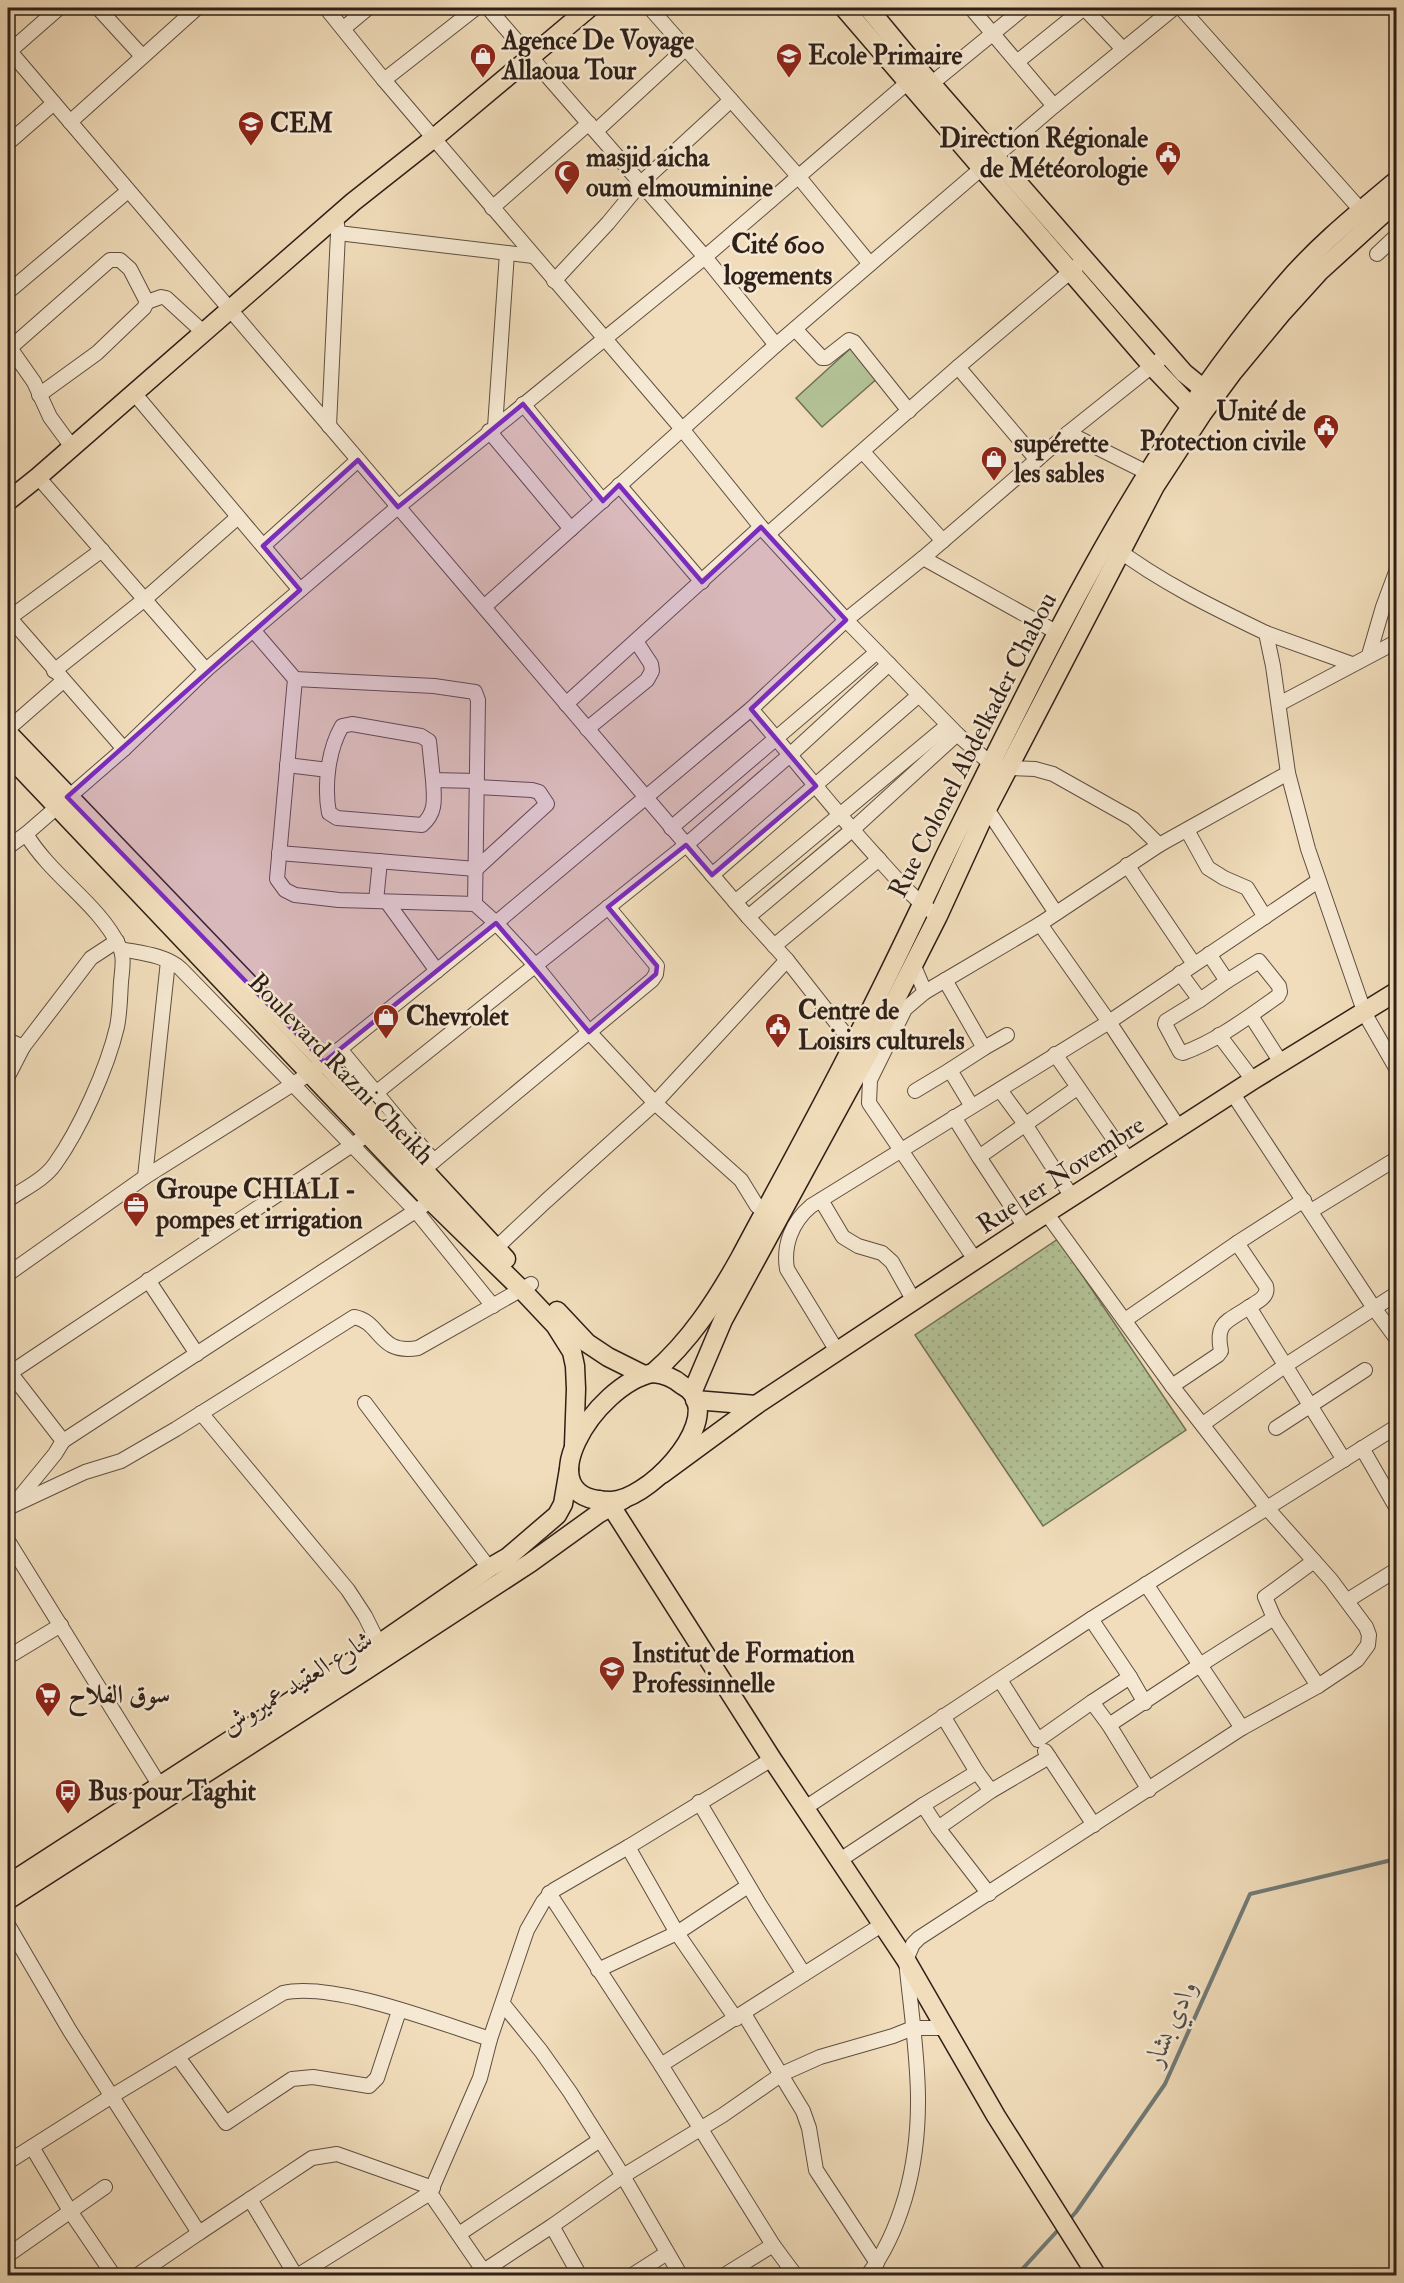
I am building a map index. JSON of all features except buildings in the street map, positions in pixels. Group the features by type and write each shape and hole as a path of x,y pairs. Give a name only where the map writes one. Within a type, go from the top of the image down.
{"main road":[{"path":"8,501 229,309 337,225 434,138 589,8"},
{"path":"844,8 869,13 919,80 987,162 1070,272 1151,365 1196,410"},
{"path":"987,162 1085,260 1184,373 1208,393"},
{"name":"Rue Colonel Abdelkader Chabou","path":"1367,217 1396,181"},
{"name":"Rue Colonel Abdelkader Chabou","path":"694,1396 723,1320 861,1049 921,904 1000,766 1114,547 1146,472 1196,410 1286,282 1326,243 1396,202"},
{"name":"Rue Colonel Abdelkader Chabou","path":"648,1374 675,1354 718,1297 766,1209 913,964 938,916 987,808 1000,766 1058,633 1155,486 1196,410"},
{"name":"Boulevard Razni Cheikh","path":"8,731 62,802 367,1135 423,1206 527,1287 587,1342 608,1357 648,1374"},
{"name":"Boulevard Razni Cheikh","path":"8,755 62,802 324,1062 397,1130 496,1248 555,1325 572,1352 576,1389 574,1445"},
{"name":"Rue 1er Novembre","path":"662,1474 756,1405 1025,1227 1253,1080 1365,1014 1396,992"},
{"path":"694,1396 696,1417 691,1434 684,1447 662,1474 648,1485 611,1502 593,1500 573,1484 569,1469 574,1445 583,1428 602,1404 624,1385 648,1374 670,1377 694,1396 756,1405"},
{"name":"شارع العقيد عميروش","path":"8,1884 379,1644 508,1557 557,1515 563,1504 569,1469"},
{"path":"611,1502 772,1759 906,1960 996,2116 1097,2276"},
{"name":"شارع العقيد عميروش","path":"8,1900 530,1563 611,1502"}],"street":[{"path":"60,8 9,50 861,1049"},
{"path":"98,8 142,56"},
{"path":"70,122 197,8"},
{"path":"326,8 384,80 682,429 765,530 846,620 952,730 1000,766 1035,769 1053,774 1133,819 1158,845"},
{"path":"344,28 368,8"},
{"path":"384,80 476,8"},
{"path":"488,8 705,257 776,345"},
{"path":"650,8 798,176 870,264"},
{"path":"971,8 1054,106"},
{"path":"8,847 124,749 206,670 300,590 492,429 705,257 798,176 919,80 993,34 1024,8"},
{"path":"1017,62 1084,8 1122,48"},
{"path":"484,607 776,345 987,162 1122,48 1174,8"},
{"path":"1181,8 1367,217"},
{"path":"492,208 686,48"},
{"path":"554,281 608,223 640,183 732,100"},
{"path":"8,143 54,103"},
{"path":"8,272 12,288 128,190"},
{"path":"328,426 337,225 533,256"},
{"path":"1377,254 1396,237"},
{"path":"507,253 492,429 571,529"},
{"path":"72,447 50,417 34,382 9,346 110,260 120,260 130,269 147,302"},
{"path":"566,704 702,582 863,452 958,367 1085,260"},
{"path":"39,395 97,353 144,308 147,302 161,297 166,298 203,332"},
{"path":"795,329 822,358 826,358 849,339 854,342 909,411"},
{"path":"8,1274 145,1177 309,1074 496,923 751,709 846,620 924,558 1068,433 1167,354"},
{"path":"958,367 1037,460"},
{"path":"134,393 300,590"},
{"path":"523,404 603,501"},
{"path":"1068,433 1146,472"},
{"path":"863,452 943,541"},
{"path":"262,546 358,460"},
{"path":"38,477 206,670"},
{"path":"619,485 702,582"},
{"path":"8,731 58,676 238,517"},
{"path":"1114,547 1138,565 1217,609 1266,633 1352,664"},
{"path":"102,550 8,618 124,749"},
{"path":"924,558 1058,633"},
{"path":"1369,655 1396,572"},
{"path":"253,630 295,679 277,879 285,890 295,895 339,900 476,904 535,966 590,1032 655,1104 741,1180 757,1206 766,1209"},
{"path":"1266,633 1279,704 1288,773 1318,881 1365,1014 1396,1068"},
{"path":"587,729 647,680 652,671 651,664 636,641"},
{"path":"1279,704 1396,642"},
{"path":"671,828 877,652"},
{"path":"377,1092 686,845 791,754 889,664"},
{"path":"295,679 434,686 475,692 478,700 476,904"},
{"path":"712,875 919,695"},
{"path":"751,709 791,754 852,830 921,904 938,916"},
{"path":"352,724 421,736 429,741 435,805 430,819 422,825 333,816 329,813 328,806 328,770 342,726 352,724"},
{"path":"735,902 840,815 952,730"},
{"path":"748,917 852,830 952,730"},
{"path":"287,765 328,770"},
{"path":"976,1261 870,1103 870,1080 905,1009 926,992 1040,924 1158,845 1288,773"},
{"path":"279,853 476,869 547,804 539,792 532,790 433,780"},
{"path":"987,808 1056,913"},
{"path":"1187,830 1208,868 1247,888 1265,917"},
{"path":"10,1193 47,1173 55,1164 80,1120 97,1084 117,1028 123,960 119,945 100,917 43,860 26,834"},
{"path":"774,946 879,859"},
{"path":"380,861 382,902 437,971"},
{"path":"1127,865 1194,964"},
{"path":"837,1351 787,1269 784,1256 801,1214 901,1149 1109,1022 1318,881"},
{"path":"428,1166 652,980 657,966 608,907"},
{"path":"1040,924 1109,1022 1179,1128"},
{"path":"8,1076 22,1047 91,958 119,945 168,961 181,969 351,1145 423,1206 493,1306"},
{"path":"1209,954 1227,981"},
{"path":"496,1248 655,1104 787,960"},
{"path":"145,1177 168,961"},
{"path":"1260,961 1279,986 1280,992 1278,996 1251,1016 1187,1052 1180,1052 1165,1024 1166,1021 1227,981 1260,961"},
{"path":"913,964 926,992"},
{"path":"1180,973 1200,1000"},
{"path":"945,980 984,1048"},
{"path":"1251,1016 1282,1064"},
{"path":"915,1091 1007,1035"},
{"path":"1219,1035 1253,1080"},
{"path":"8,1041 22,1047"},
{"path":"340,1049 377,1092 397,1130"},
{"path":"1055,1054 1129,1161"},
{"path":"950,1070 971,1106"},
{"path":"979,1157 1077,1088"},
{"path":"1000,1090 1072,1197"},
{"path":"1233,1094 1396,1338"},
{"path":"954,1118 1025,1227"},
{"path":"63,1441 9,1371 367,1135"},
{"path":"1125,1320 1237,1243 1396,1158"},
{"path":"821,1200 843,1237 858,1246 882,1253 892,1262 914,1301"},
{"path":"11,1506 55,1454 63,1441 423,1206"},
{"path":"867,2276 877,2263 899,2219 914,2167 919,2121 919,2084 906,1960 913,1944 1242,1728 1318,1686 1357,1660 1368,1645 1369,1635 1366,1627 1348,1600 1267,1508 1172,1386 1047,1214"},
{"path":"1172,1386 1218,1356 1221,1351 1218,1334 1224,1324 1265,1295 1267,1291 1266,1286 1237,1243"},
{"path":"148,1280 196,1354"},
{"path":"11,1506 85,1472 121,1461 354,1317 361,1318 383,1341 396,1348 405,1350 418,1348 527,1287"},
{"path":"1203,1424 1286,1365 1396,1294"},
{"path":"1249,1307 1344,1460"},
{"path":"1276,1428 1365,1370"},
{"path":"365,1403 489,1568"},
{"path":"201,1413 348,1590 379,1644"},
{"path":"805,1808 1091,1619 1396,1427"},
{"path":"1362,1448 1396,1507"},
{"path":"8,1541 160,1786"},
{"path":"1314,1561 1265,1597 1274,1618 1318,1686"},
{"path":"1348,1600 1396,1569"},
{"path":"1146,1584 1242,1728"},
{"path":"1109,1725 1274,1618"},
{"path":"1091,1619 1145,1703"},
{"path":"8,1657 61,1625"},
{"path":"1038,1740 1130,1677"},
{"path":"1000,1680 1095,1825"},
{"path":"1092,1702 1149,1790"},
{"path":"943,1716 991,1791"},
{"path":"938,1828 991,1791 1049,1757"},
{"path":"250,2199 297,2276 431,2190 480,2078 490,2039 527,1930 549,1893 772,1759"},
{"path":"840,1860 977,1772"},
{"path":"699,1802 748,1886 804,1974"},
{"path":"923,1805 989,1894"},
{"path":"628,1847 677,1933 782,2074 800,2104 809,2128 816,2170 877,2263"},
{"path":"598,1970 677,1933 748,1886"},
{"path":"549,1893 661,2065 773,2245 796,2276"},
{"path":"661,2065 740,2017 883,1924"},
{"path":"8,1925 70,2031 199,2234"},
{"path":"8,2162 272,1998 295,1990 338,1994 490,2039"},
{"path":"503,2004 559,2075 623,2176 681,2276"},
{"path":"178,2057 226,2123 292,2079 313,2077 369,2086 377,2078 399,2011"},
{"path":"136,2276 312,2158 329,2153 431,2190 483,2274 623,2176 701,2129 782,2074 820,2057 893,2037 913,2028 946,2028"},
{"path":"459,2234 600,2140"},
{"path":"32,2147 70,2211 114,2276"},
{"path":"8,2255 105,2187"},
{"path":"552,2226 580,2276"},
{"path":"723,2276 773,2245"},
{"path":"631,2276 667,2253"}],"highlighted area":[{"path":"523,404 603,501 619,485 702,582 761,527 846,620 751,709 816,786 712,875 686,845 608,907 657,966 656,974 589,1032 496,923 324,1062 67,797 300,590 263,546 358,460 398,507"}],"green space":[{"path":"852,347 879,377 822,427 796,398"},
{"path":"1058,1239 1186,1430 1043,1526 915,1335"}],"waterway":[{"name":"وادي بشار","path":"1068,2221 1165,2084 1250,1894 1396,1859"},
{"name":"وادي بشار","path":"1016,2276 1060,2228"}],"place":[{"name":"Agence De Voyage Allaoua Tour","path":"483,79"},
{"name":"Ecole Primaire","path":"789,79"},
{"name":"CEM","path":"251,147"},
{"name":"Direction Régionale de Météorologie","path":"1168,177"},
{"name":"masjid aicha oum elmouminine","path":"567,196"},
{"name":"Unité de Protection civile","path":"1326,450"},
{"name":"supérette les sables","path":"994,482"},
{"name":"Chevrolet","path":"386,1040"},
{"name":"Centre de Loisirs culturels","path":"778,1049"},
{"name":"Groupe CHIALI - pompes et irrigation","path":"136,1228"},
{"name":"Institut de Formation Professinnelle","path":"612,1692"},
{"name":"سوق الفلاح","path":"48,1718"},
{"name":"Bus pour Taghit","path":"68,1815"}],"district":[{"name":"Cité 600 logements","path":"778,260"}]}
